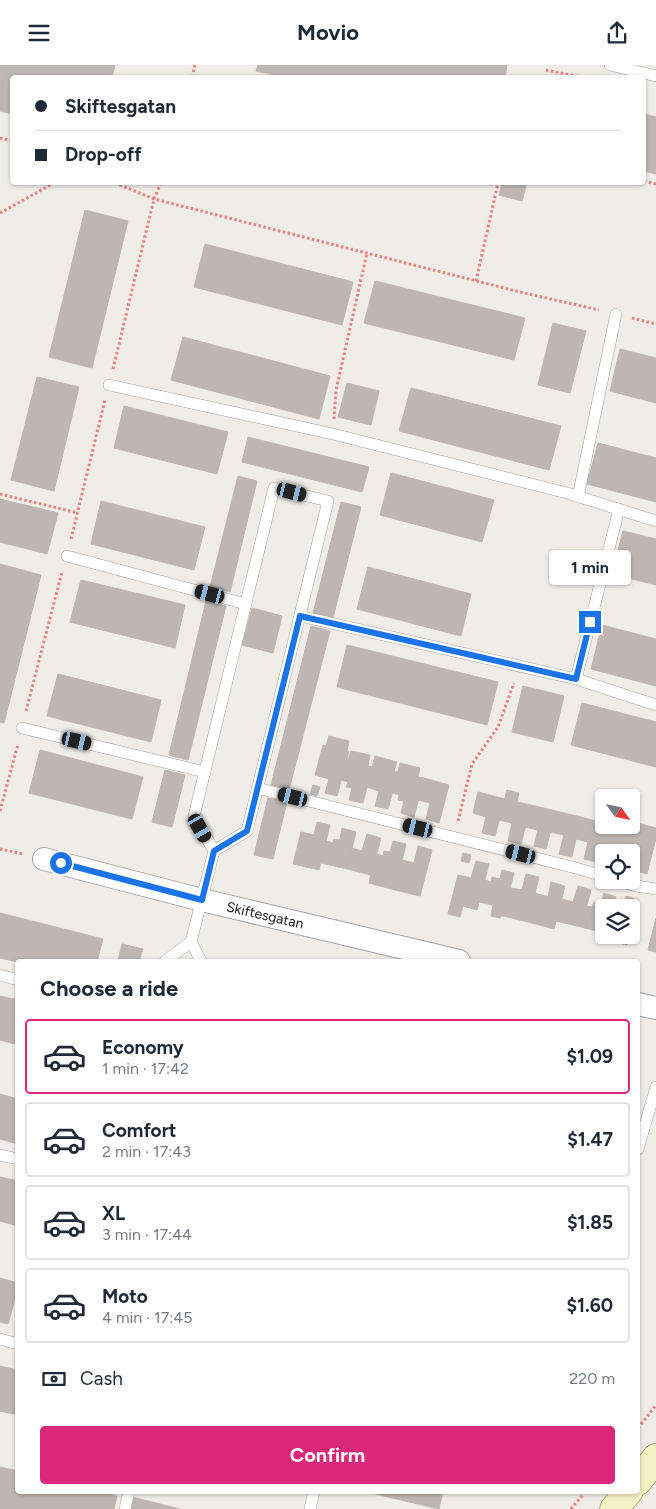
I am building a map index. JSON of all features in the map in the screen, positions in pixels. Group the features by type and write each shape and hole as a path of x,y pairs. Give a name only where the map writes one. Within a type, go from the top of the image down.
{"main road":[{"path":"640,1478 656,1458"},
{"path":"614,1509 626,1494"}],"street":[{"name":"Skiftesgatan","path":"44,859 202,900 451,959"},
{"path":"640,1004 656,1008"}],"lane":[{"path":"610,65 656,76"},
{"path":"578,497 616,314"},
{"path":"109,385 333,434 578,497 656,521"},
{"path":"168,959 191,942 214,851 194,816 274,488 328,501 247,831 214,851"},
{"path":"576,679 618,509"},
{"path":"66,556 246,604"},
{"path":"300,616 576,679 656,705"},
{"path":"22,728 205,772"},
{"path":"258,788 595,873"},
{"path":"640,887 656,889"},
{"path":"191,942 200,959"},
{"path":"0,975 15,979"},
{"path":"641,1124 656,1087"},
{"path":"0,1155 15,1158"},
{"path":"0,1339 15,1342"},
{"path":"125,1509 128,1494"},
{"path":"310,1509 313,1494"}],"path":[{"path":"546,70 570,75"},
{"path":"0,213 50,185"},
{"path":"120,185 154,199 476,281 656,324"},
{"path":"0,811 78,513 154,199 160,185"},
{"path":"476,281 498,185"},
{"path":"333,434 336,390 367,253"},
{"path":"0,494 78,513"},
{"path":"454,837 472,764 498,727 521,666"},
{"path":"640,1425 656,1405"},
{"path":"571,1509 584,1494"}],"building":[{"path":"0,65 115,65 112,75 10,75 10,114 0,111"},
{"path":"258,65 507,65 505,75 275,75 256,71"},
{"path":"646,114 656,117 656,174 646,172"},
{"path":"502,185 526,185 522,201 499,195"},
{"path":"85,210 128,221 92,368 49,357"},
{"path":"205,244 353,282 342,325 194,287"},
{"path":"375,281 525,318 514,360 364,323"},
{"path":"553,323 586,331 570,393 538,385"},
{"path":"183,337 330,376 319,419 171,380"},
{"path":"620,349 656,358 656,403 610,391"},
{"path":"37,377 79,387 54,491 11,480"},
{"path":"347,383 379,391 371,425 338,417"},
{"path":"411,388 561,426 549,470 399,431"},
{"path":"124,406 228,432 217,474 114,448"},
{"path":"248,437 369,467 362,492 242,462"},
{"path":"598,443 656,458 656,502 587,484"},
{"path":"391,473 494,500 482,542 380,515"},
{"path":"238,476 257,481 230,592 210,587"},
{"path":"0,499 58,513 47,554 0,542"},
{"path":"101,501 205,527 194,570 91,544"},
{"path":"341,502 361,507 333,618 313,613"},
{"path":"623,531 656,539 656,585 612,574"},
{"path":"0,564 41,575 4,723 0,722"},
{"path":"368,567 471,594 461,636 357,609"},
{"path":"81,580 185,605 175,648 70,622"},
{"path":"206,601 226,606 188,760 169,755"},
{"path":"252,608 282,616 273,653 242,645"},
{"path":"602,625 656,639 656,686 591,669"},
{"path":"311,626 330,631 289,790 271,785"},
{"path":"347,645 498,682 487,725 337,687"},
{"path":"58,674 161,700 151,742 47,716"},
{"path":"523,686 564,696 553,742 512,732"},
{"path":"582,703 656,722 656,767 571,745"},
{"path":"329,736 349,741 347,751 349,752 337,796 325,793 329,779 315,775 323,745 326,746"},
{"path":"40,750 143,777 132,819 29,793"},
{"path":"351,751 370,755 368,766 372,767 363,803 349,800 352,788 346,787 348,782 341,780 346,760 348,760"},
{"path":"375,756 397,762 394,771 398,772 388,809 375,806 379,791 367,787"},
{"path":"400,763 420,768 418,777 424,778 414,817 401,813 404,801 398,800 399,795 393,793"},
{"path":"165,770 185,775 172,827 152,822"},
{"path":"424,778 449,785 439,823 426,819 430,803 418,800"},
{"path":"313,785 320,787 317,796 310,794"},
{"path":"507,790 519,793 517,802 531,805 521,844 508,841 512,823 499,820"},
{"path":"478,792 505,799 495,836 482,833 486,817 473,813"},
{"path":"268,798 287,802 273,859 254,855"},
{"path":"531,805 556,811 546,849 534,846 538,830 525,827"},
{"path":"556,811 581,817 572,857 559,854 564,835 550,832"},
{"path":"581,817 595,821 595,834 604,834 601,844 595,844 595,862 584,859 588,842 576,839"},
{"path":"317,822 330,825 319,870 293,864 301,832 314,835"},
{"path":"640,824 656,828 656,838 647,874 640,872 640,844 629,844 631,834 640,834"},
{"path":"342,828 356,832 347,869 321,863 326,841 333,843 334,839 340,840"},
{"path":"367,834 381,838 371,875 347,869 352,848 362,851"},
{"path":"604,834 631,834 629,844 601,844"},
{"path":"393,841 406,844 395,890 369,883 376,854 383,856 384,851 390,852"},
{"path":"418,846 432,850 420,896 395,890 402,860 414,863"},
{"path":"463,853 471,855 469,863 461,861"},
{"path":"476,861 489,864 477,910 463,906 460,917 448,914 458,875 471,878"},
{"path":"502,870 514,873 503,916 500,918 491,916 493,905 479,902 485,880 491,882 492,877 500,879"},
{"path":"526,874 539,877 528,922 503,916 511,888 522,890"},
{"path":"551,882 565,886 554,929 528,922 535,893 548,897"},
{"path":"578,886 591,890 581,927 556,921 562,899 573,902"},
{"path":"604,893 616,897 616,899 602,899"},
{"path":"626,896 636,899 625,899"},
{"path":"594,902 595,931 581,927 586,906 592,907"},
{"path":"0,913 103,939 98,959 15,959 15,961 0,958"},
{"path":"656,918 656,952 648,950"},
{"path":"122,944 143,949 140,959 118,959"},
{"path":"0,996 15,999 15,1044 0,1040"},
{"path":"0,1094 15,1098 15,1143 0,1139"},
{"path":"0,1177 15,1180 15,1225 0,1221"},
{"path":"0,1278 15,1282 15,1299 8,1324 0,1322"},
{"path":"0,1366 15,1369 15,1414 0,1411"},
{"path":"0,1467 15,1470 15,1494 109,1494 117,1496 114,1509 0,1509"},
{"path":"376,1494 442,1494 439,1509"},
{"path":"132,1497 180,1509 129,1509"}],"route":[{"path":"61,863 202,900 214,851 247,831 300,616 576,679 590,622"}]}
